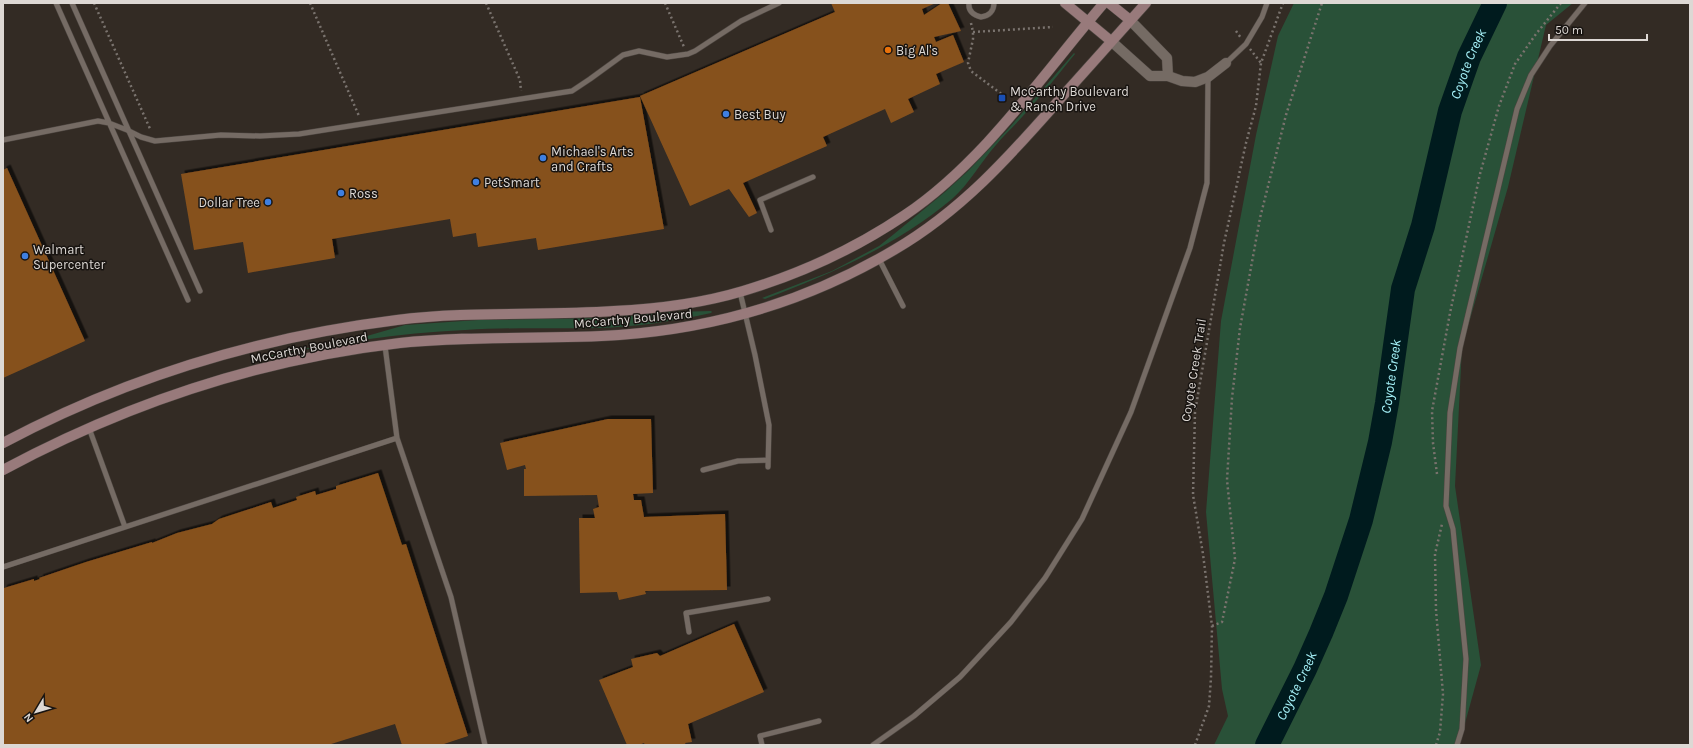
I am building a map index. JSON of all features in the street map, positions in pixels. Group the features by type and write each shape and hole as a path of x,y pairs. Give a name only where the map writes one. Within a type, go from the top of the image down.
{"main road":[{"path":"1065,3 1111,42"},
{"name":"McCarthy Boulevard","path":"3,443 66,412 149,378 192,364 314,333 398,320 442,316 617,311 658,308 740,292 814,264 849,248 882,230 931,196 967,164 1104,3"},
{"path":"1109,3 1130,20"},
{"name":"McCarthy Boulevard","path":"3,470 32,454 89,428 158,401 241,374 319,356 385,346 486,338 618,335 662,331 703,324 746,314 824,286 879,258 920,234 969,196 1038,125 1146,3"}],"street":[{"path":"1130,20 1167,58 1168,76"},
{"path":"1111,42 1150,76 1168,76 1182,81 1195,82 1208,77 1226,63"}],"lane":[{"path":"56,3 188,300"},
{"path":"72,3 127,130 200,291"},
{"path":"3,140 98,121 109,123 141,137 155,141 221,135 260,136 300,134 572,91 623,55 639,51 667,56 688,54 741,21 779,3"},
{"path":"969,3 972,14 976,16 986,16 992,10 994,3"},
{"path":"1226,63 1246,44 1262,17 1267,3"},
{"path":"1457,745 1462,729 1466,659 1453,529 1446,506 1450,413 1460,348 1517,110 1531,75 1550,46 1585,3"},
{"path":"874,745 914,716 960,677 1011,622 1045,578 1082,519 1131,412 1190,248 1207,183 1208,77"},
{"path":"771,230 760,200 814,177"},
{"path":"879,258 903,306"},
{"path":"740,292 769,425 768,467"},
{"path":"385,346 397,438 451,597 485,745"},
{"path":"89,428 125,527"},
{"path":"3,567 397,438"},
{"path":"702,470 738,461 768,460"},
{"path":"689,632 686,613 768,599"},
{"path":"762,745 760,736 819,721"}],"path":[{"path":"94,3 155,141"},
{"path":"310,3 362,124"},
{"path":"486,3 520,80 522,99"},
{"path":"665,3 688,54"},
{"name":"Coyote Creek Trail","path":"1195,745 1208,706 1211,678 1212,626 1203,554 1192,495 1195,412 1224,243 1246,143 1256,106 1261,63 1283,3"},
{"path":"1212,626 1222,622 1235,559 1227,480 1232,398 1240,328 1260,218 1286,115 1322,3"},
{"path":"972,14 970,22 973,32 972,47 968,63 970,71 1004,96"},
{"path":"973,32 1053,27"}],"green space":[{"path":"1294,3 1573,3 1546,25 1508,187 1462,347 1455,486 1481,665 1459,745 1214,745 1228,716 1222,689 1206,512 1221,321 1256,135 1278,36"},
{"path":"1074,53 1075,54 1047,88 999,141 964,187 952,199 909,231 863,257 839,269 790,289 765,299 762,298 832,271 879,246 945,192 968,171 1009,128"},
{"path":"711,311 711,313 683,319 626,326 598,328 482,329 390,336 267,356 360,338 405,325 478,320 609,318 674,312"}],"building":[{"path":"831,3 936,3 922,9 924,15 942,3 948,3 961,31 934,37 936,42 953,35 964,62 936,74 940,84 908,99 914,112 891,123 885,109 823,137 827,146 743,183 757,213 749,217 729,189 690,206 640,96 835,12"},
{"path":"640,97 664,229 538,250 536,238 478,247 476,233 453,237 450,219 332,239 335,258 248,273 243,242 194,250 181,174"},
{"name":"Walmart Supercenter","path":"7,168 85,341 3,378 3,170"},
{"path":"608,419 651,419 653,493 633,494 634,500 641,500 644,517 725,514 727,590 645,591 646,594 619,600 617,592 580,593 579,518 595,518 593,509 599,507 597,495 524,496 525,465 507,470 500,443"},
{"path":"378,473 402,545 406,544 468,736 441,745 402,745 395,724 328,745 3,745 4,588 34,579 34,581 86,562 152,543 177,533 212,524 219,519 271,502 273,508 297,500 296,497 315,491 316,495 336,489 336,486"},
{"path":"734,624 764,692 688,724 692,742 685,743 686,745 645,745 644,743 639,745 627,745 599,680 633,667 631,659 657,653 660,656"}],"waterway":[{"name":"Coyote Creek","path":"1267,745 1305,669 1321,633 1336,596 1361,520 1380,442 1403,289 1423,226 1450,111 1469,57 1495,3"}],"place":[{"name":"Big Al's","path":"888,50"},
{"name":"McCarthy Boulevard & Ranch Drive","path":"1002,98"},
{"name":"Best Buy","path":"726,114"},
{"name":"Michael's Arts and Crafts","path":"543,158"},
{"name":"PetSmart","path":"476,182"},
{"name":"Ross","path":"341,193"},
{"name":"Dollar Tree","path":"268,202"},
{"name":"Walmart Supercenter","path":"25,256"}]}
